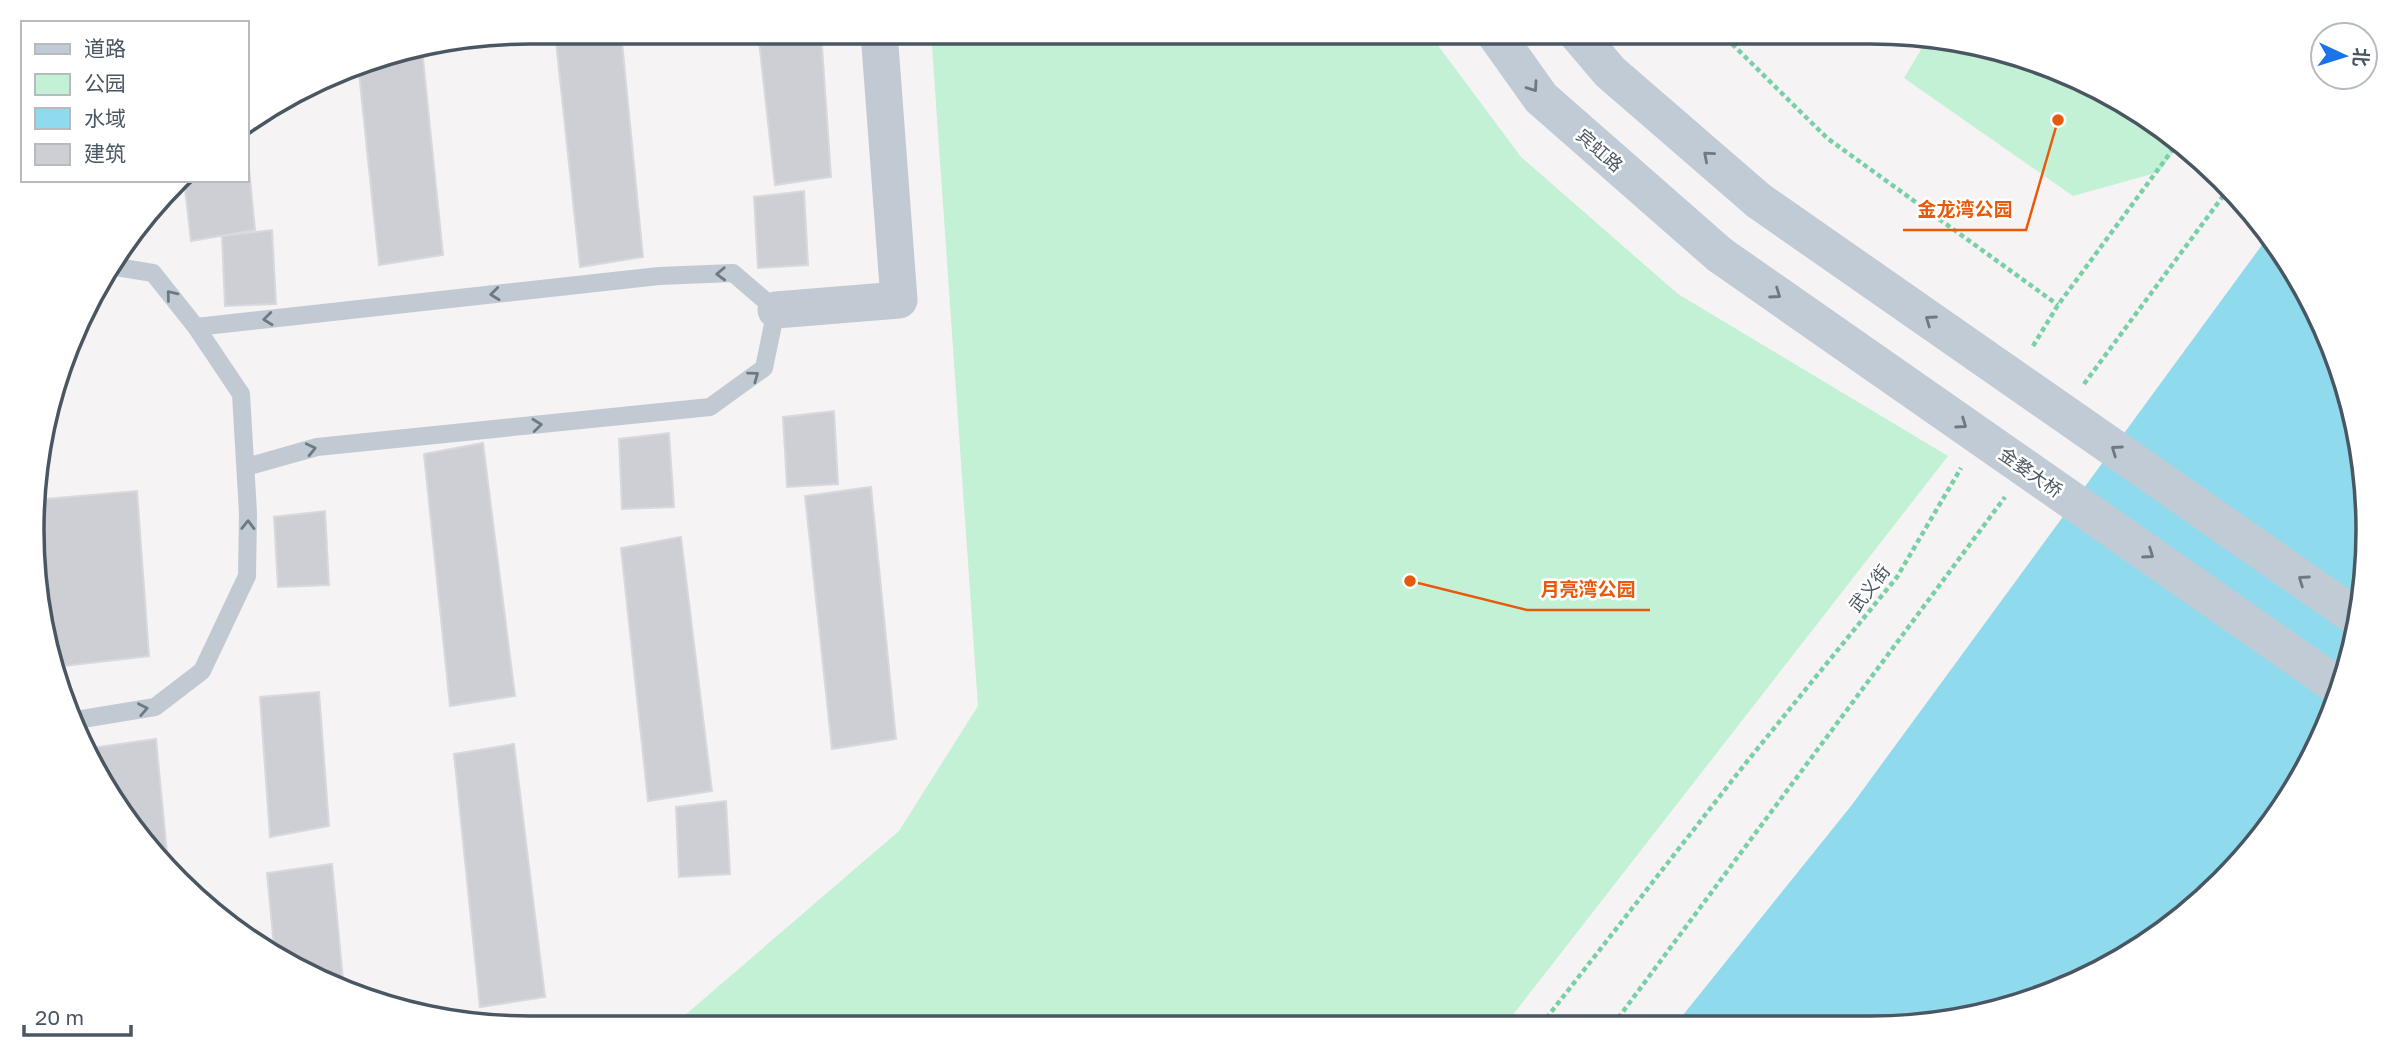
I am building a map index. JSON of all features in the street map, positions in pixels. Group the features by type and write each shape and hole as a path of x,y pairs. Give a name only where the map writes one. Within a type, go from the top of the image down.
{"main road":[{"name":"宾虹路","path":"1503,44 1541,98 1720,255"},
{"path":"1586,44 1610,72 1759,201 2349,614"},
{"name":"金婺大桥","path":"1720,255 2331,682"}],"street":[{"path":"776,310 899,300 880,44"}],"lane":[{"path":"82,719 155,707 202,671 247,576 246,467 241,394 196,327 153,273 121,268"},
{"path":"196,327 659,276 733,273 776,310 764,368 710,407 317,447 246,467"}],"path":[{"path":"1732,44 1827,138 2058,305"},
{"path":"2030,352 2058,305 2173,149"},
{"path":"2078,393 2125,326 2224,196"},
{"name":"武义街","path":"1548,1016 1745,764 1897,577 1967,458"},
{"path":"1620,1016 2008,493"}],"green space":[{"path":"932,44 1437,44 1521,157 1678,294 1948,456 1512,1016 684,1016 899,831 978,706"},
{"path":"1922,47 1996,60 2085,94 2140,126 2175,151 2159,172 2073,196 1904,78"}],"water":[{"path":"2263,244 2306,315 2340,404 2352,467 2356,530 2347,625 2330,686 2306,745 2256,826 2236,851 2191,896 2140,934 2085,966 1996,1000 1902,1015 1682,1016 1851,806"}],"building":[{"path":"556,44 622,44 643,257 580,267"},
{"path":"759,44 822,44 831,177 775,185"},
{"path":"423,56 443,255 379,265 359,75"},
{"path":"248,158 255,230 191,241 185,187 190,182 248,182"},
{"path":"804,191 808,265 758,268 754,197"},
{"path":"272,230 276,304 225,306 222,236"},
{"path":"834,411 838,484 787,487 783,417"},
{"path":"669,433 674,507 622,509 619,439"},
{"path":"483,443 515,696 450,706 424,454"},
{"path":"871,487 896,739 832,749 805,496"},
{"path":"137,491 149,656 63,666 48,593 45,499"},
{"path":"325,511 329,585 278,587 274,517"},
{"path":"681,537 712,791 648,801 621,548"},
{"path":"319,692 329,826 270,837 260,697"},
{"path":"156,739 167,854 126,800 95,747"},
{"path":"514,744 545,997 480,1007 454,754"},
{"path":"726,801 730,874 679,877 676,807"},
{"path":"332,864 343,979 274,943 267,873"}],"place":[{"name":"金龙湾公园","path":"2058,120"},
{"name":"月亮湾公园","path":"1410,581"}]}
